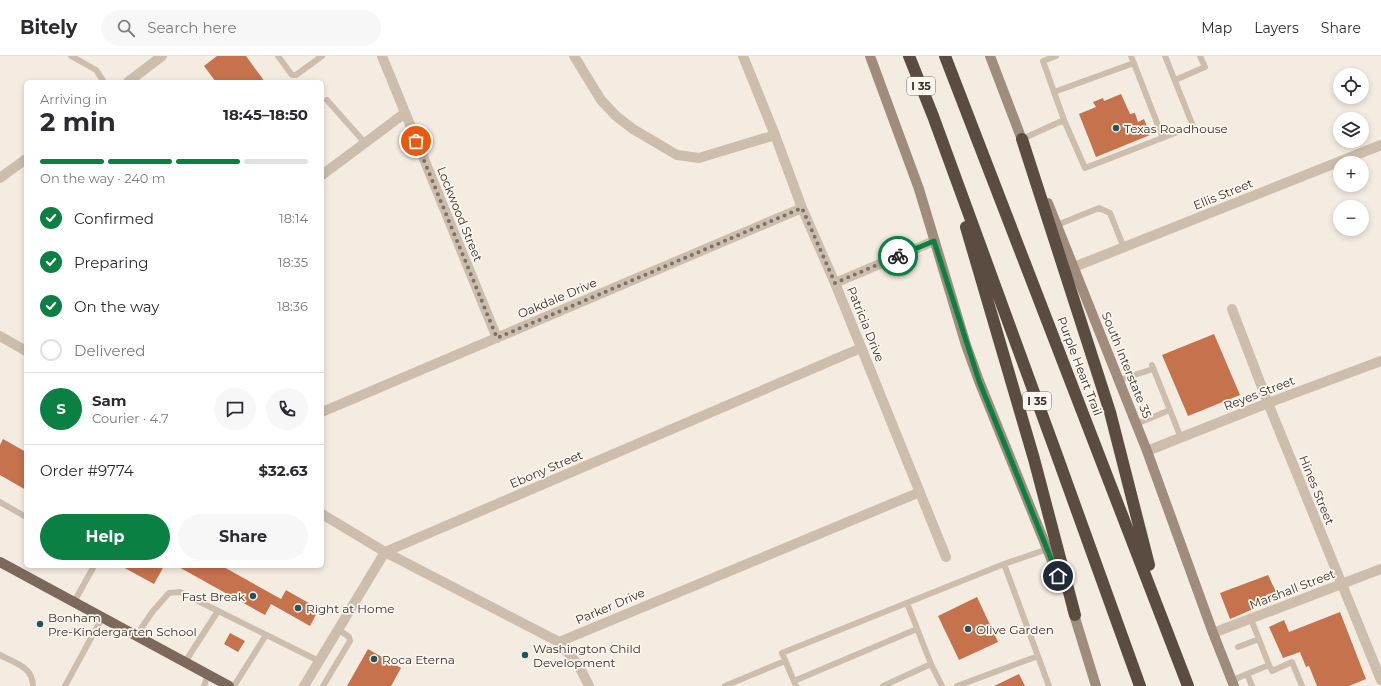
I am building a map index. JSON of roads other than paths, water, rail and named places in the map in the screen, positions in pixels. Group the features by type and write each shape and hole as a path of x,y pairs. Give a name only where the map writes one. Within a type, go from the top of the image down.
{"highway":[{"name":"I 35","path":"909,56 933,116 1056,450 1140,686"},
{"name":"Purple Heart Trail","path":"945,56 1188,686"},
{"path":"933,116 1034,459 1075,615"},
{"path":"1022,139 1110,412 1162,617"}],"main road":[{"path":"870,56 919,189 979,381 1075,615 1096,686"},
{"name":"South Interstate 35","path":"990,56 1147,451 1213,634 1233,683"},
{"path":"0,562 229,686"}],"street":[{"path":"131,80 162,56"},
{"name":"Lockwood Street","path":"382,56 497,338"},
{"path":"574,56 601,100 616,116 632,129 677,155 699,158 775,135"},
{"name":"Patricia Drive","path":"743,56 775,135 802,208 835,283 946,557"},
{"path":"324,174 405,113"},
{"name":"Ellis Street","path":"1074,267 1381,145"},
{"path":"0,178 24,160"},
{"name":"Oakdale Drive","path":"324,411 802,208"},
{"path":"835,283 934,241"},
{"name":"Hines Street","path":"1232,309 1268,403 1381,680"},
{"path":"0,336 24,350"},
{"name":"Ebony Street","path":"384,552 861,348"},
{"name":"Reyes Street","path":"1147,451 1268,403 1381,361"},
{"name":"Parker Drive","path":"559,642 920,492"},
{"path":"324,515 384,552 559,642 579,666 589,686"},
{"path":"305,686 384,552"},
{"name":"Marshall Street","path":"1213,634 1381,569"}],"lane":[{"path":"71,56 96,70 103,80"},
{"path":"278,56 292,75 296,75 322,56"},
{"path":"1056,56 1043,61 1064,120 1085,168 1193,126 1165,56"},
{"path":"1131,56 1163,138"},
{"path":"1175,80 1204,67 1200,56"},
{"path":"1054,92 1134,63"},
{"path":"327,100 365,143"},
{"path":"1022,139 1064,120"},
{"path":"1057,225 1099,208 1110,213 1124,248"},
{"path":"1119,380 1153,367 1181,438"},
{"path":"1136,424 1170,410"},
{"path":"0,502 24,516"},
{"path":"917,628 795,684 782,653 1004,564 1048,550"},
{"path":"1004,564 1049,686"},
{"path":"74,602 93,568"},
{"path":"136,636 153,611 169,593 180,592 319,661"},
{"path":"907,603 931,664 942,686"},
{"path":"185,662 218,611"},
{"path":"65,686 102,618"},
{"path":"1252,619 1272,671 1292,662 1302,686"},
{"path":"323,686 350,641 349,637 338,630"},
{"path":"234,686 266,635"},
{"path":"1238,647 1259,639"},
{"path":"0,655 28,669 32,675 33,686"},
{"path":"957,686 1038,656"},
{"path":"725,686 785,661"},
{"path":"883,686 931,664"},
{"path":"1233,683 1247,674 1269,665"},
{"path":"204,686 208,674"},
{"path":"1247,674 1252,686"}],"place":[{"name":"Texas Roadhouse","path":"1116,128"},
{"name":"Fast Break","path":"253,596"},
{"name":"Right at Home","path":"298,608"},
{"name":"Bonham Pre-Kindergarten School","path":"40,624"},
{"name":"Olive Garden","path":"968,629"},
{"name":"Washington Child Development","path":"525,655"},
{"name":"Roca Eterna","path":"374,659"}]}
